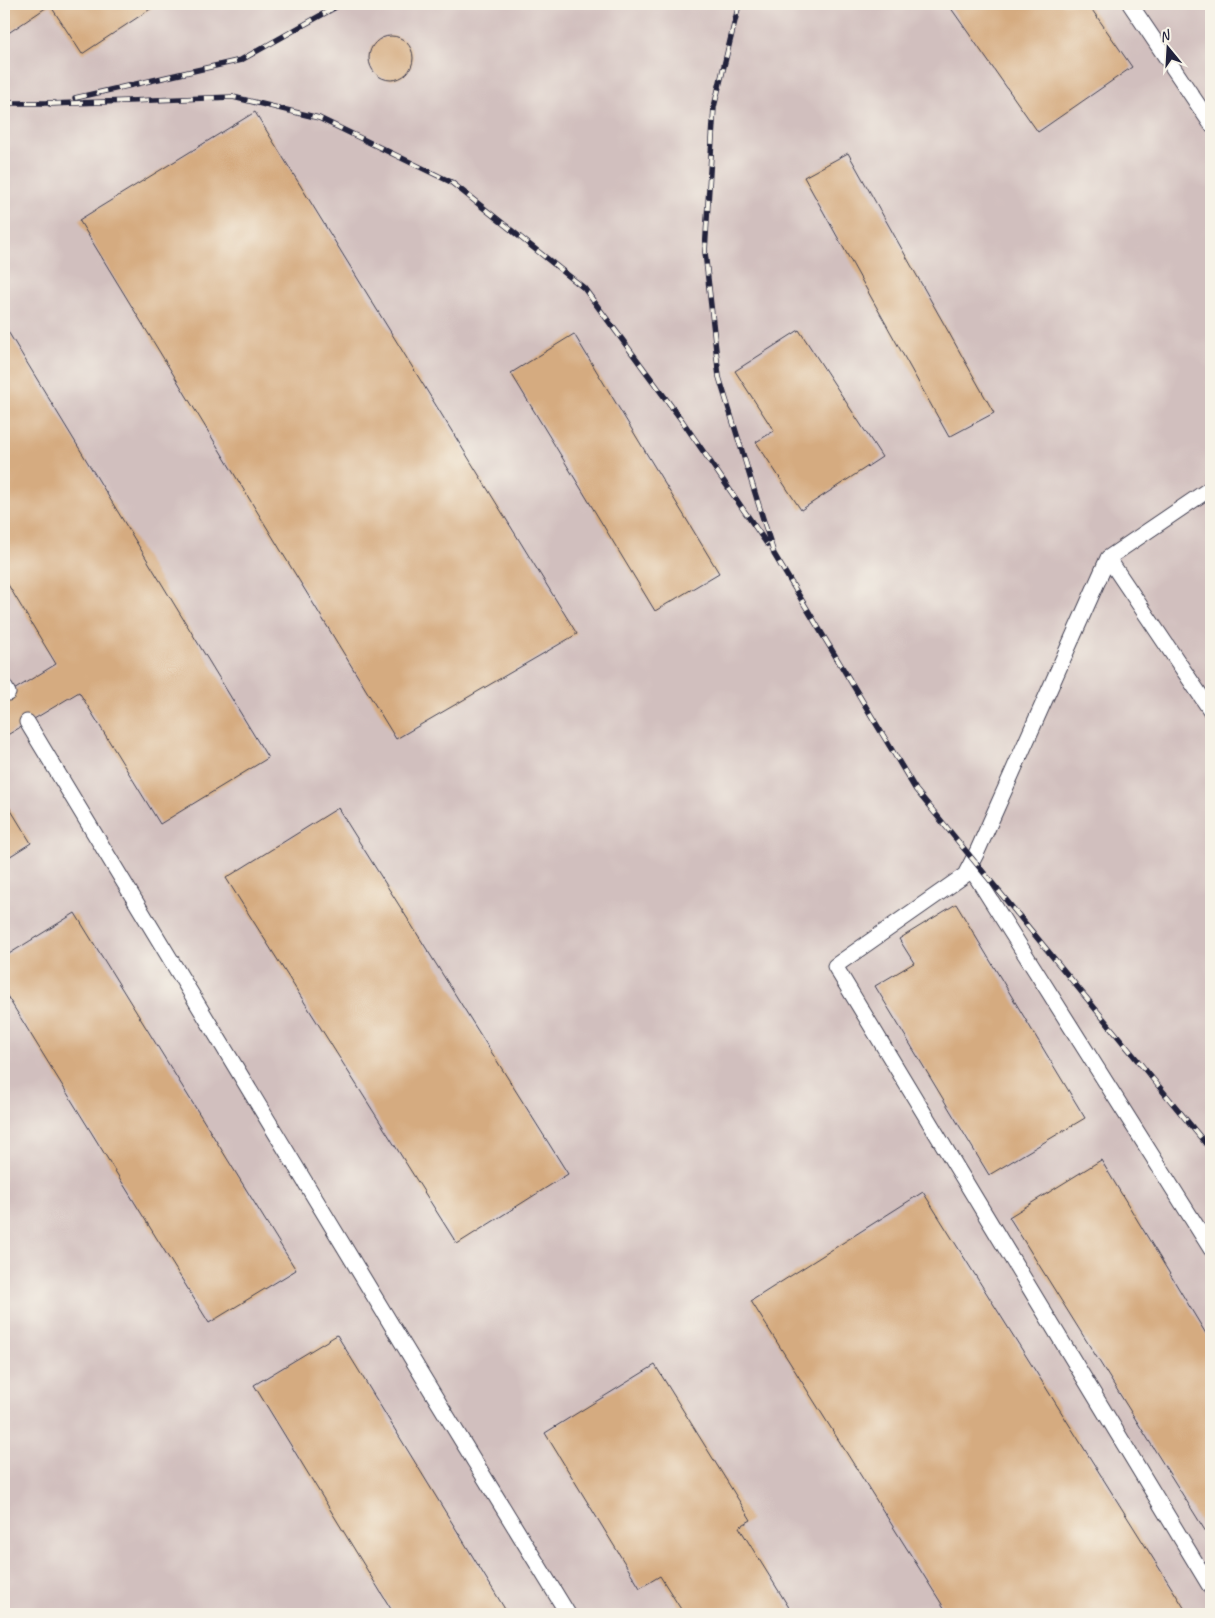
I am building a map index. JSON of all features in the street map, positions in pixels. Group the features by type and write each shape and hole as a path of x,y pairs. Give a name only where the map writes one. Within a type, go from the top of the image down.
{"lane":[{"path":"1130,4 1211,124"},
{"path":"1211,488 1108,558 965,875 835,966 1211,1588"},
{"path":"1108,558 1211,711"},
{"path":"27,722 568,1614"},
{"path":"970,867 1211,1249"}],"shaded area":[{"path":"4,4 1211,4 1211,1614 4,1614"}],"building":[{"path":"4,4 158,4 82,54 50,5 4,36"},
{"path":"948,4 1088,4 1132,67 1038,132"},
{"path":"387,36 395,36 407,42 413,58 407,74 395,80 387,80 375,74 369,62 369,54 375,42"},
{"path":"255,112 577,634 396,739 79,220"},
{"path":"848,153 994,413 949,437 804,177"},
{"path":"4,325 268,758 160,824 79,692 4,737 4,696 56,664 4,578"},
{"path":"799,330 882,457 801,510 756,442 774,431 735,371"},
{"path":"574,334 719,573 655,611 511,373"},
{"path":"4,799 31,843 4,860"},
{"path":"338,808 568,1174 457,1244 226,878"},
{"path":"956,904 1085,1118 989,1175 875,986 914,963 899,939"},
{"path":"75,913 296,1270 209,1323 4,991 4,957"},
{"path":"1101,1160 1211,1342 1211,1540 1009,1217"},
{"path":"923,1192 1188,1614 948,1614 751,1301"},
{"path":"337,1335 508,1614 394,1614 254,1385"},
{"path":"655,1365 751,1520 739,1527 793,1614 684,1614 660,1576 640,1588 545,1433"}],"railway":[{"path":"75,98 241,60 341,4"},
{"path":"739,4 714,107 705,252 719,377 774,554 916,790 1211,1150"},
{"path":"50,104 233,97 319,118 451,182 584,288 683,422 767,544"},
{"path":"4,103 55,103"}]}
